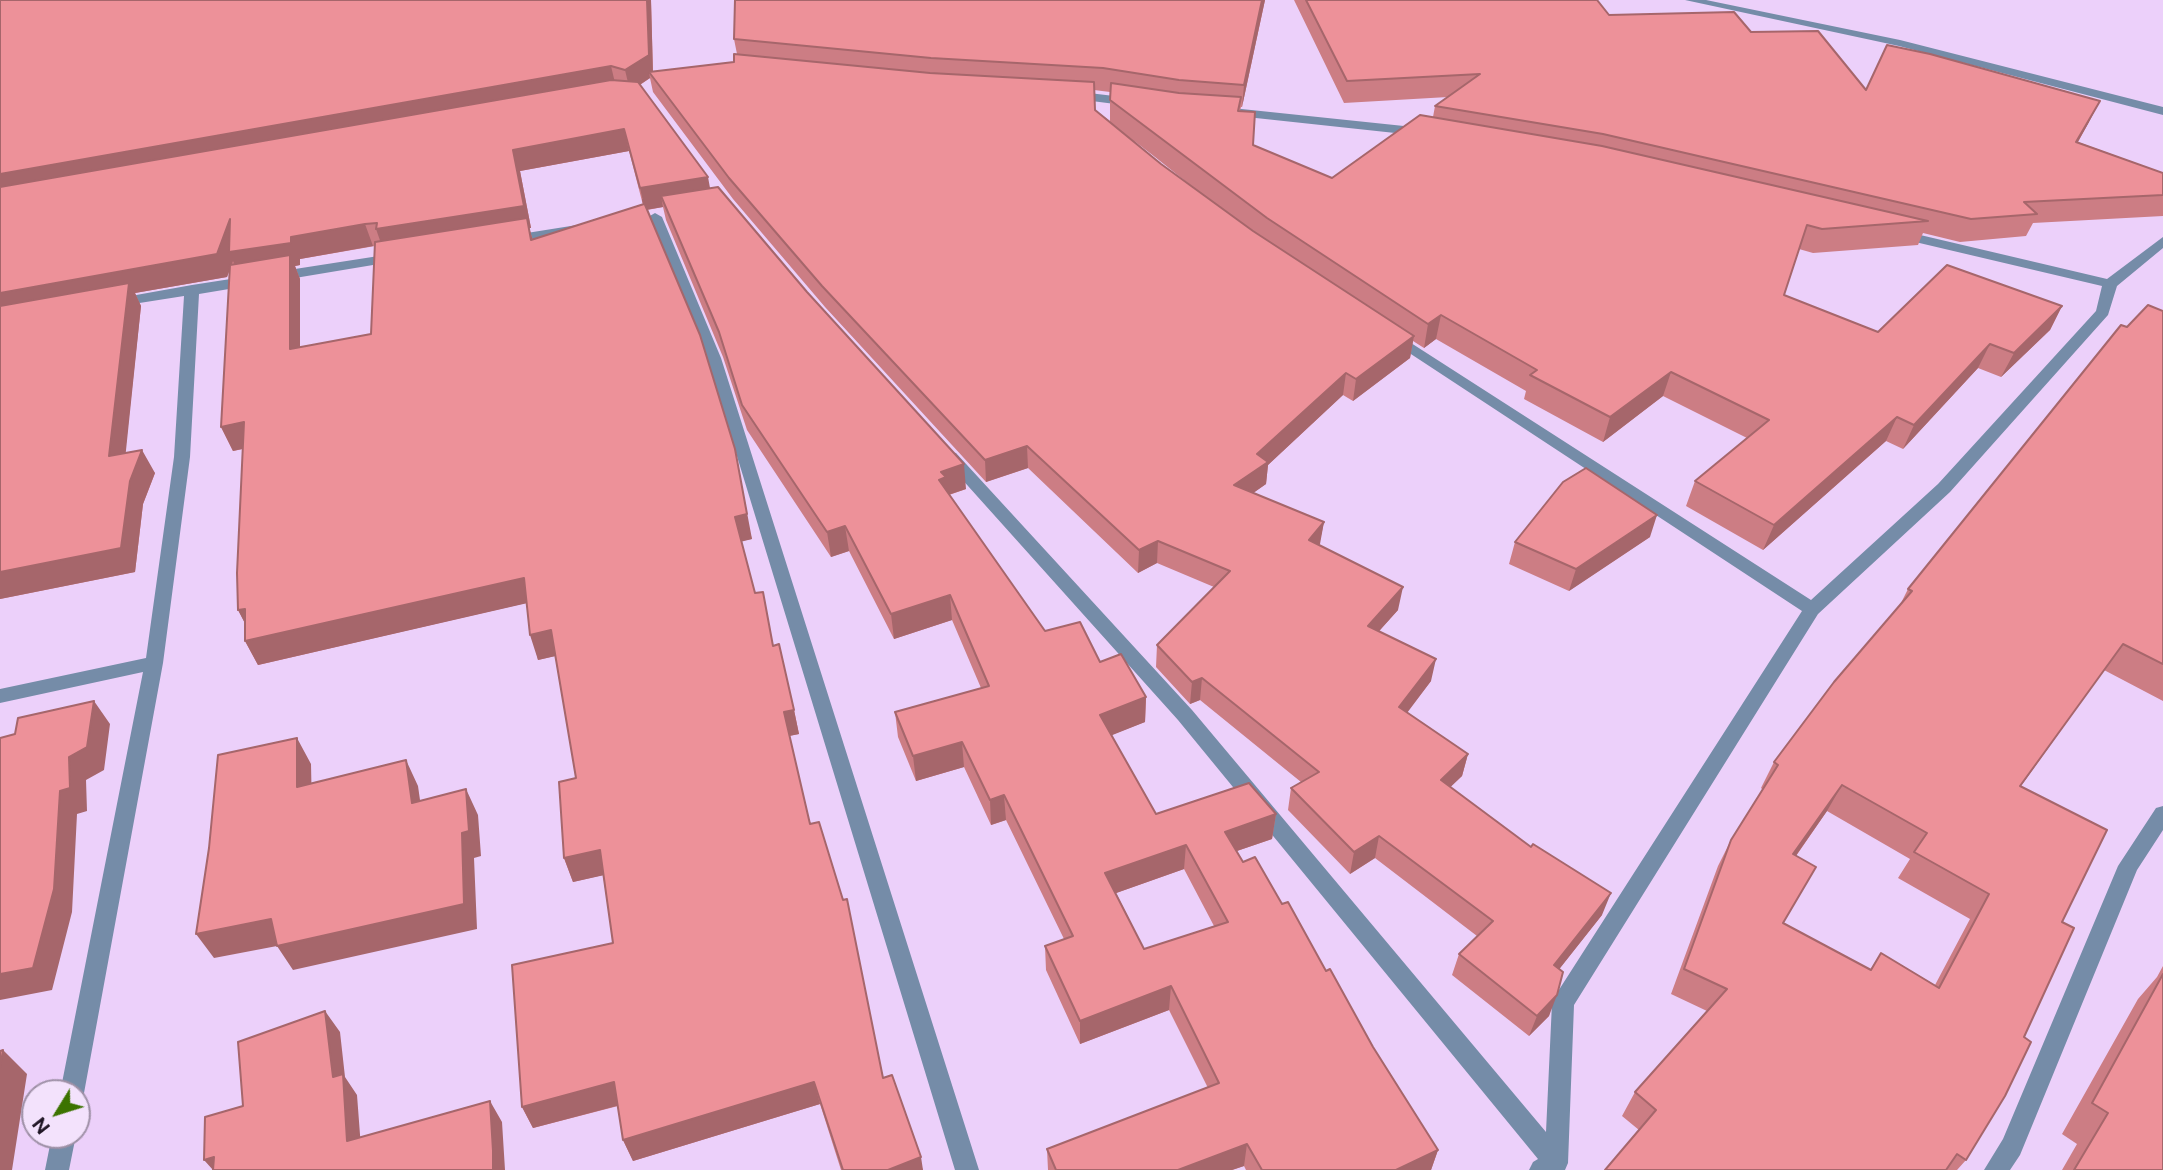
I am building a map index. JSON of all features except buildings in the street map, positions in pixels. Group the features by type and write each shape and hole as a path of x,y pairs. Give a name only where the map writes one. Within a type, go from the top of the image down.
{"street":[{"path":"1690,0 1900,43 2163,111"},
{"path":"1054,93 1102,104 1140,103"},
{"path":"1217,111 1297,117 1436,134"},
{"path":"654,217 713,358 967,1170"},
{"path":"492,242 587,227"},
{"path":"1880,229 2110,284"},
{"path":"1548,1167 1563,1003 1812,609 1954,478 2103,312 2110,284 2163,241"},
{"path":"96,306 410,255"},
{"path":"75,1079 155,663 182,457 192,289"},
{"path":"1373,324 1812,609"},
{"path":"940,447 1185,715 1548,1167"},
{"path":"0,696 155,663"},
{"path":"1996,1170 2012,1147 2128,866 2163,814"},
{"path":"57,1170 61,1149"}]}
